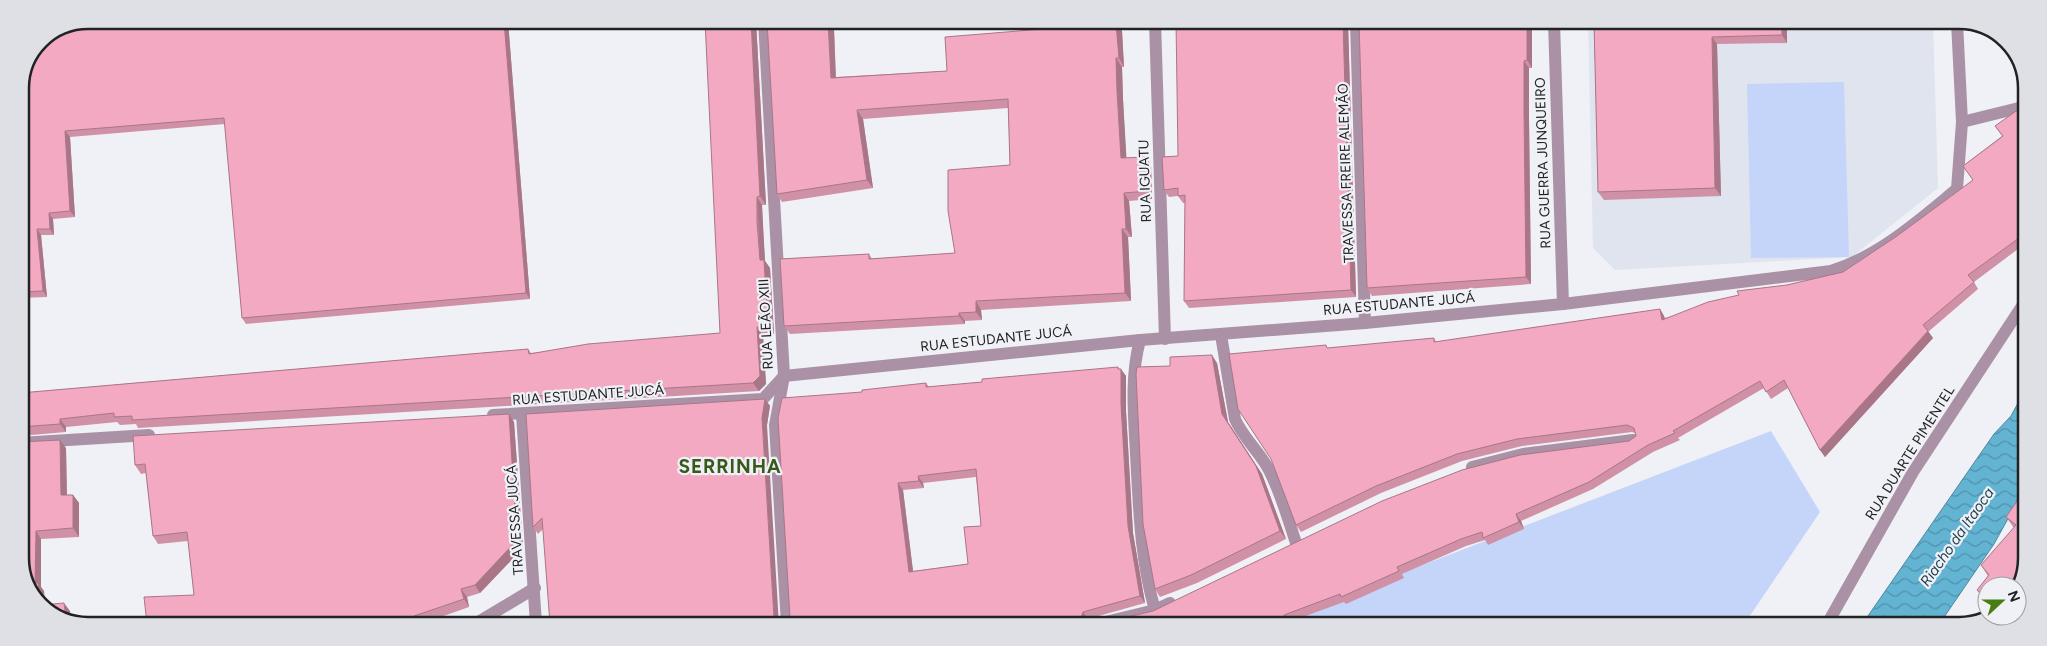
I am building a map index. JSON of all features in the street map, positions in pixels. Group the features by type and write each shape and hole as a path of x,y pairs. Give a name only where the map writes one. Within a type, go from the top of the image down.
{"street":[{"name":"RUA LEÃO XIII","path":"764,29 784,376 775,425 787,617"},
{"name":"RUA IGUATU","path":"1155,29 1165,339"},
{"name":"TRAVESSA FREIRE ALEMÃO","path":"1356,29 1365,323"},
{"name":"RUA GUERRA JUNQUEIRO","path":"1554,29 1563,304"},
{"path":"1957,29 1962,122 2018,108"},
{"name":"RUA ESTUDANTE JUCÁ","path":"483,416 764,399 784,376 1140,340 1365,323 1563,304 1831,272 1853,264 1878,250 1957,189 1962,122"},
{"name":"RUA DUARTE PIMENTEL","path":"1831,617 1913,472 2018,312"},
{"path":"1221,335 1235,419 1239,429 1257,450 1269,469 1296,543"},
{"path":"1140,340 1134,360 1133,387 1139,505 1147,581 1155,610"},
{"name":"TRAVESSA JUCÁ","path":"522,414 536,617"},
{"path":"29,442 158,435"},
{"path":"1456,473 1523,454 1633,440"},
{"path":"487,617 535,588"},
{"path":"1126,617 1155,610 1180,599"}],"shaded area":[{"path":"1588,29 1933,29 1938,188 1852,257 1615,270 1593,248"},
{"path":"1844,82 1849,257 1751,258 1747,84"},
{"path":"1771,431 1820,512 1749,617 1288,617"}],"water":[{"name":"Riacho da Itaoca","path":"2018,403 2018,498 1994,544 1944,617 1867,617 1994,434 2011,416"}],"building":[{"path":"88,29 505,29 526,293 242,318 224,118 65,131 70,211 49,213 50,229 37,229 43,291 29,292 30,76 33,65 46,46 65,33"},
{"path":"705,29 751,29 760,196 757,197 757,222 760,260 764,260 768,326 757,327 760,376 753,383 132,420 132,416 114,417 114,413 60,419 60,424 29,426 29,392 528,349 529,354 588,344 720,333"},
{"path":"767,29 828,29 831,78 947,71 945,37 1043,29 1117,29 1119,58 1116,58 1117,91 1121,158 1146,157 1147,191 1124,193 1126,229 1122,229 1125,293 976,301 976,312 959,313 959,316 784,326 780,259 869,254 869,259 955,253 948,211 948,170 1010,165 1008,99 857,110 867,180 777,194"},
{"path":"1176,29 1343,29 1351,290 1184,301 1185,195 1178,196 1178,188 1164,190 1162,157 1178,156"},
{"path":"1359,29 1527,29 1527,60 1524,61 1526,277 1367,288"},
{"path":"1594,29 1782,29 1782,35 1712,37 1715,188 1598,192"},
{"path":"2018,110 2018,239 1968,275 1974,282 1923,325 1928,331 1820,450 1784,380 1766,392 1760,381 1673,431 1675,433 1648,445 1589,482 1516,514 1519,522 1483,538 1482,532 1461,539 1397,567 1399,571 1341,597 1340,594 1284,615 1285,617 1128,617 1153,611 1382,501 1462,470 1520,455 1629,441 1636,436 1634,428 1627,425 1517,439 1457,454 1376,486 1296,525 1271,459 1238,409 1229,354 1326,345 1327,348 1434,338 1434,342 1660,309 1662,320 1708,302 1739,295 1737,291 1787,285 1843,272 1897,236 1973,180 1963,166 2003,136 1995,126"},
{"path":"1212,355 1222,414 1256,466 1280,531 1191,575 1155,589 1143,524 1137,367 1170,366 1170,357"},
{"path":"1118,367 1118,369 1121,369 1121,404 1128,526 1140,596 1083,612 1081,617 790,617 778,418 782,398 862,392 862,390 926,383 926,387 982,382 982,379","holes":["976,469 981,526 964,527 968,564 909,572 898,483 919,481 918,476"]},
{"path":"765,399 762,418 774,617 549,617 542,518 533,527 526,414"},
{"path":"509,414 517,540 475,585 461,589 464,599 414,617 146,617 144,597 194,595 187,532 153,536 145,464 135,465 133,436"},
{"path":"60,440 61,495 73,495 73,528 36,531 35,583 38,583 39,591 33,581 29,562 29,442"},
{"path":"2018,500 2018,566 2016,574 2015,576 1988,576 1981,565 2016,525 2006,517"},
{"path":"64,603 65,612 62,611 51,604"}],"district":[{"name":"SERRINHA","path":"730,466"}]}
